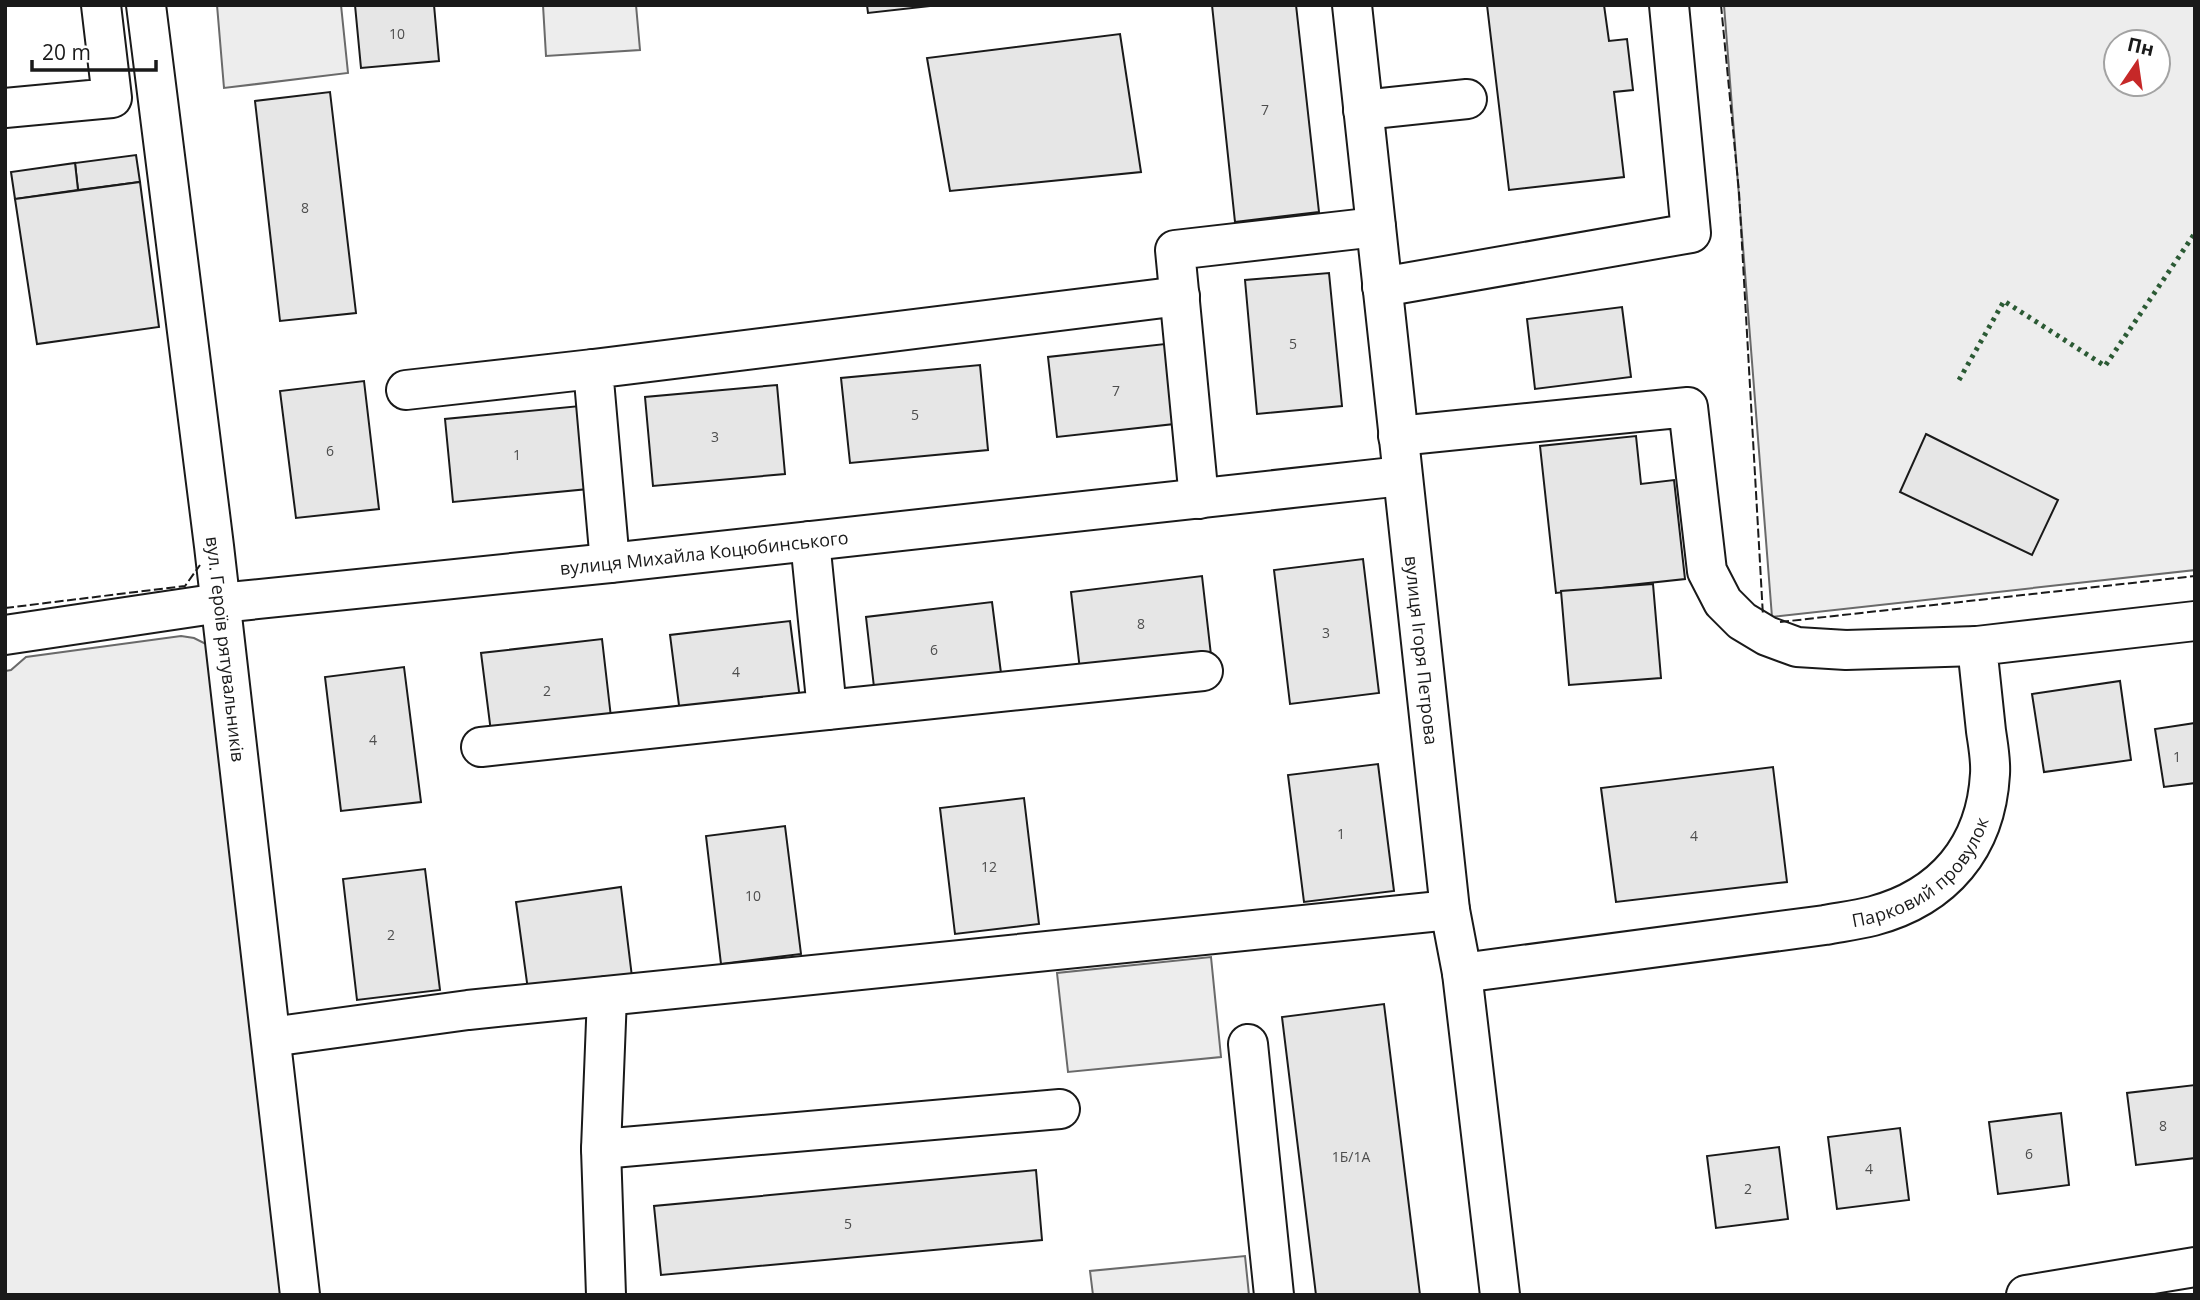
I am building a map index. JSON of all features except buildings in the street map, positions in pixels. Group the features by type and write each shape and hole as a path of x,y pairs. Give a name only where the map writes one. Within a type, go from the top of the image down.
{"street":[{"path":"5,108 112,98 101,5"},
{"name":"вул. Героїв рятувальників","path":"146,5 220,603 300,1295"},
{"name":"вулиця Ігоря Петрова","path":"1352,5 1450,910 1462,973 1500,1295"},
{"path":"1382,287 1691,233 1669,5"},
{"path":"1363,110 1467,99"},
{"path":"1199,499 1175,250 1376,227"},
{"path":"406,390 1180,296"},
{"path":"593,369 610,563"},
{"path":"1398,436 1688,407 1707,572 1723,602 1742,621 1767,636 1797,647 1846,650 1977,646 2195,621"},
{"name":"вулиця Михайла Коцюбинського","path":"5,635 220,603 610,563 1402,475"},
{"path":"810,541 827,710"},
{"name":"Парковий провулок","path":"1462,973 1825,925 1875,915 1918,897 1943,880 1962,860 1978,830 1987,802 1991,772 1977,646"},
{"path":"481,747 1203,671"},
{"path":"271,1037 468,1010 1450,910"},
{"path":"606,1295 601,1149 607,996"},
{"path":"1248,1044 1274,1295"},
{"path":"601,1149 1060,1109"},
{"path":"2026,1295 2195,1267"}],"shaded area":[{"path":"217,5 341,5 348,73 224,88"},
{"path":"543,5 636,5 640,50 546,56"},
{"path":"1724,5 2195,5 2195,570 1772,617"},
{"path":"181,636 206,644 211,654 281,1295 5,1295 5,671 11,670 26,657"},
{"path":"1211,957 1221,1057 1068,1072 1057,973"},
{"path":"1245,1256 1249,1295 1093,1295 1090,1271"}],"hedge":[{"path":"1959,380 2004,301 2105,366 2195,233"}],"fence":[{"path":"1721,5 1739,192 1763,616"},
{"path":"5,608 185,586 200,565"},
{"path":"1780,622 2195,576"}]}
